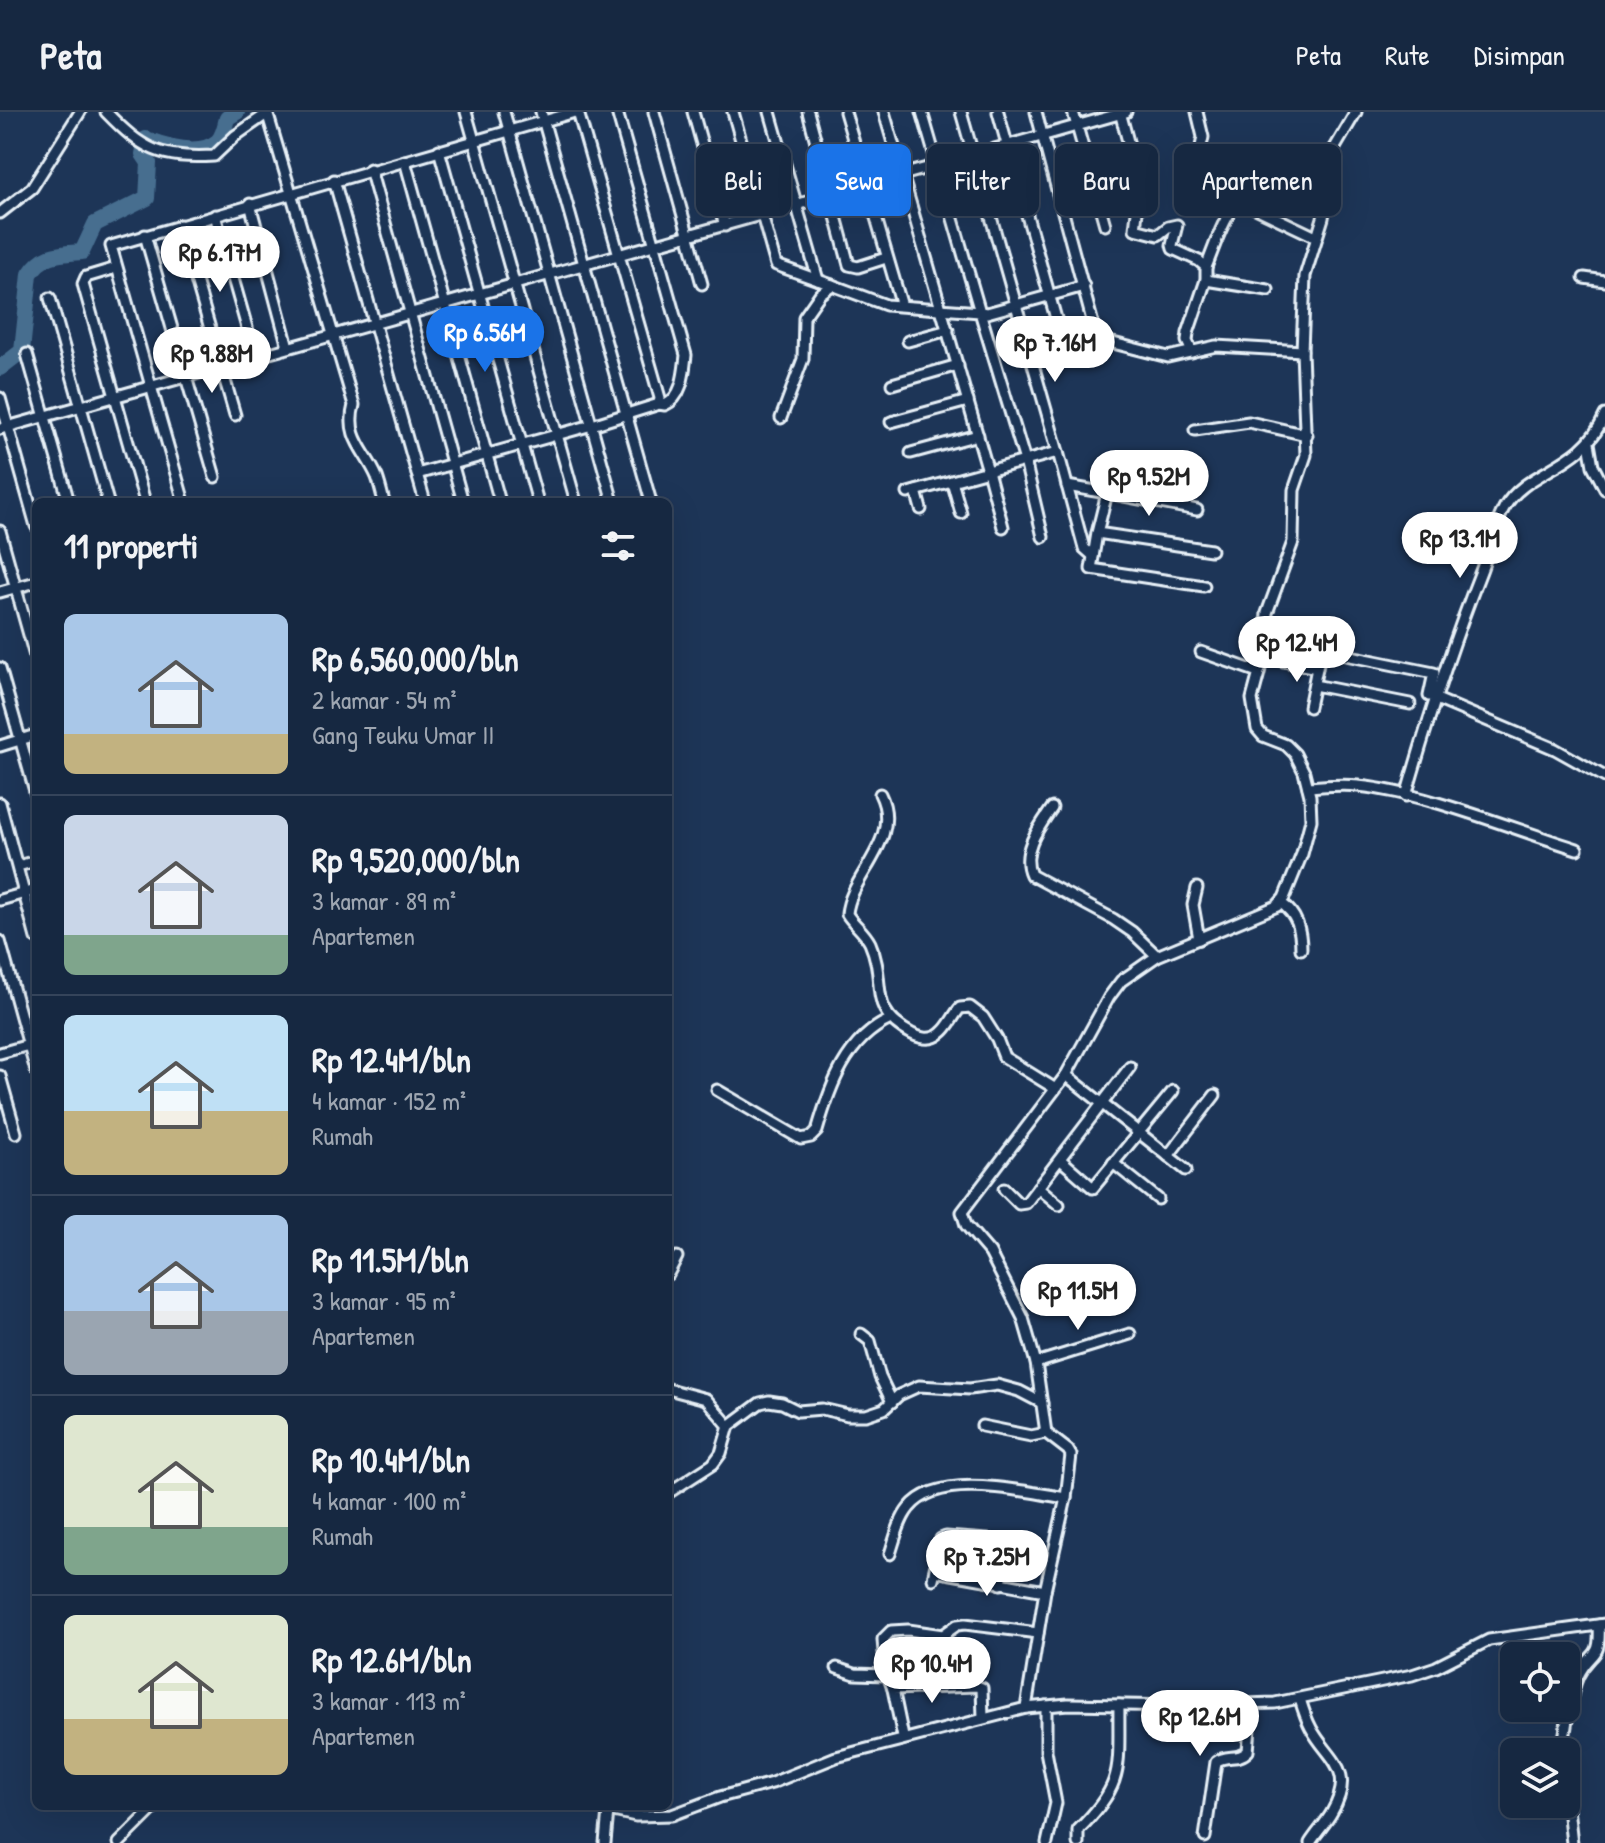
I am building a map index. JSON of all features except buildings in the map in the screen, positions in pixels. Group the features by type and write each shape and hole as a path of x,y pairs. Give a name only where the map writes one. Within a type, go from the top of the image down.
{"street":[{"path":"0,213 32,188 80,112"},
{"path":"106,112 137,142 153,150 190,157 214,156 235,136 268,113 354,405 354,433 358,448 377,477 383,498"},
{"path":"466,112 575,498"},
{"path":"504,112 612,498"},
{"path":"183,498 116,268 111,248 113,244 181,229 250,204 509,131 543,116 577,112 660,398 659,404"},
{"path":"417,474 659,404 665,405 675,399 681,386 686,355 617,112"},
{"path":"654,112 702,284"},
{"path":"693,112 725,226"},
{"path":"733,112 742,144"},
{"path":"770,112 818,280"},
{"path":"808,112 817,144"},
{"path":"845,112 854,144"},
{"path":"884,112 893,144"},
{"path":"922,112 931,144"},
{"path":"961,112 970,144"},
{"path":"998,112 1007,144"},
{"path":"1036,112 1096,335 1105,341 1168,357 1216,346 1302,351"},
{"path":"1073,112 1105,225"},
{"path":"1197,112 1203,137 1202,144"},
{"path":"1026,1708 1045,1591 1066,1498 1071,1455 1046,1433 1029,1336 1010,1288 990,1253 966,1225 962,1212 1066,1075 1121,981 1157,956 1281,903 1302,854 1310,827 1308,787 1295,754 1280,742 1263,736 1254,723 1252,699 1264,657 1267,613 1293,542 1294,490 1306,459 1302,351 1305,276 1323,218 1333,151 1356,112"},
{"path":"1015,144 1122,113 1140,186 1135,229 1158,235 1168,227 1177,225 1173,249 1188,254 1206,267"},
{"path":"543,116 650,498"},
{"path":"439,150 537,498"},
{"path":"405,161 499,498"},
{"path":"370,169 462,498"},
{"path":"334,180 424,498"},
{"path":"791,207 807,203"},
{"path":"250,204 288,347"},
{"path":"1192,352 1187,341 1188,333 1206,280 1206,267 1234,207 1249,205 1316,237"},
{"path":"911,206 1003,527"},
{"path":"215,215 255,356"},
{"path":"4,428 761,216 777,267 886,305 987,313 1084,286"},
{"path":"837,216 849,265 858,267 886,258"},
{"path":"874,216 901,303"},
{"path":"952,216 1025,461 1043,537"},
{"path":"990,216 1084,548 1093,556"},
{"path":"1027,216 1062,340"},
{"path":"181,229 235,415"},
{"path":"145,235 215,477"},
{"path":"116,268 83,279 144,498"},
{"path":"1584,278 1605,281"},
{"path":"1206,280 1268,290"},
{"path":"781,418 803,359 804,317 820,294 832,285"},
{"path":"50,298 107,498"},
{"path":"908,341 948,330"},
{"path":"27,354 68,498"},
{"path":"892,384 958,365"},
{"path":"0,398 4,428 32,514"},
{"path":"891,422 968,401"},
{"path":"1406,796 1432,697 1505,507 1525,486 1577,454 1589,443 1605,415"},
{"path":"1195,430 1246,421 1307,435"},
{"path":"911,453 978,435"},
{"path":"1589,443 1593,466 1605,489"},
{"path":"921,509 912,492 1058,452"},
{"path":"952,481 961,513"},
{"path":"1067,486 1197,510"},
{"path":"1107,493 1091,569 1204,586"},
{"path":"0,531 32,646"},
{"path":"1097,533 1211,550"},
{"path":"0,592 32,583"},
{"path":"1309,707 1321,650 1434,673 1432,697"},
{"path":"1201,652 1258,672"},
{"path":"1264,657 1317,668"},
{"path":"0,668 32,782"},
{"path":"1314,685 1410,704"},
{"path":"1432,697 1555,749 1605,777"},
{"path":"0,746 32,736"},
{"path":"1308,787 1356,785 1406,796 1577,849"},
{"path":"880,794 885,809 881,840 848,906 847,914 870,944 879,974 881,1006 891,1019 915,1036 929,1039 941,1034 960,1008 970,1007 983,1017 1004,1057 1054,1088"},
{"path":"0,803 32,923"},
{"path":"1052,808 1032,842 1028,859 1031,875 1113,919 1157,956"},
{"path":"18,866 32,862"},
{"path":"1197,888 1193,905 1199,939"},
{"path":"0,900 32,891"},
{"path":"1281,903 1292,911 1300,930 1301,949"},
{"path":"0,941 32,1044 0,1053"},
{"path":"717,1090 806,1140 815,1135 838,1072 859,1040 873,1027 891,1019"},
{"path":"1004,1189 1022,1205 1061,1160 1130,1067"},
{"path":"1066,1075 1186,1170"},
{"path":"0,1076 16,1133"},
{"path":"1061,1160 1091,1188 1173,1091"},
{"path":"1168,1156 1215,1095"},
{"path":"1113,1163 1158,1199"},
{"path":"1038,1187 1059,1205"},
{"path":"672,1266 677,1257"},
{"path":"861,1334 870,1341 880,1377 892,1402"},
{"path":"1036,1363 1130,1334"},
{"path":"672,1490 713,1464 721,1453 729,1426 760,1403 769,1401 798,1411 822,1409 856,1416 876,1413 899,1395 919,1386 970,1389 997,1385 1019,1391 1042,1403"},
{"path":"672,1390 706,1399 729,1426"},
{"path":"982,1426 1028,1436 1046,1433"},
{"path":"890,1554 908,1509 930,1492 967,1485 1066,1498"},
{"path":"1001,1584 1005,1543 946,1537 939,1544 934,1575 1045,1591"},
{"path":"903,1737 887,1675 883,1639 891,1631 943,1635 957,1625 965,1624 1038,1633"},
{"path":"605,1843 615,1810 636,1816 672,1815 794,1775 836,1757 903,1737 1026,1708 1046,1714 1119,1705 1252,1705 1300,1699 1428,1671 1489,1640 1602,1624 1599,1649 1576,1681 1565,1738"},
{"path":"837,1668 855,1674 887,1675"},
{"path":"893,1689 976,1686 982,1688 983,1718"},
{"path":"1300,1699 1311,1729 1337,1761 1340,1775 1339,1792 1331,1813 1310,1843"},
{"path":"1078,1843 1078,1830 1116,1782 1119,1705"},
{"path":"1205,1837 1216,1762 1239,1757 1248,1751 1252,1705"},
{"path":"1046,1714 1048,1767 1056,1803 1047,1843"},
{"path":"119,1843 152,1810"},
{"path":"1569,1818 1572,1843"}],"waterway":[{"path":"0,368 22,351 30,274 35,267 52,256 82,252 95,224 147,198 149,163 143,154 146,139 182,149 201,149 217,142 227,118 237,112"}]}
